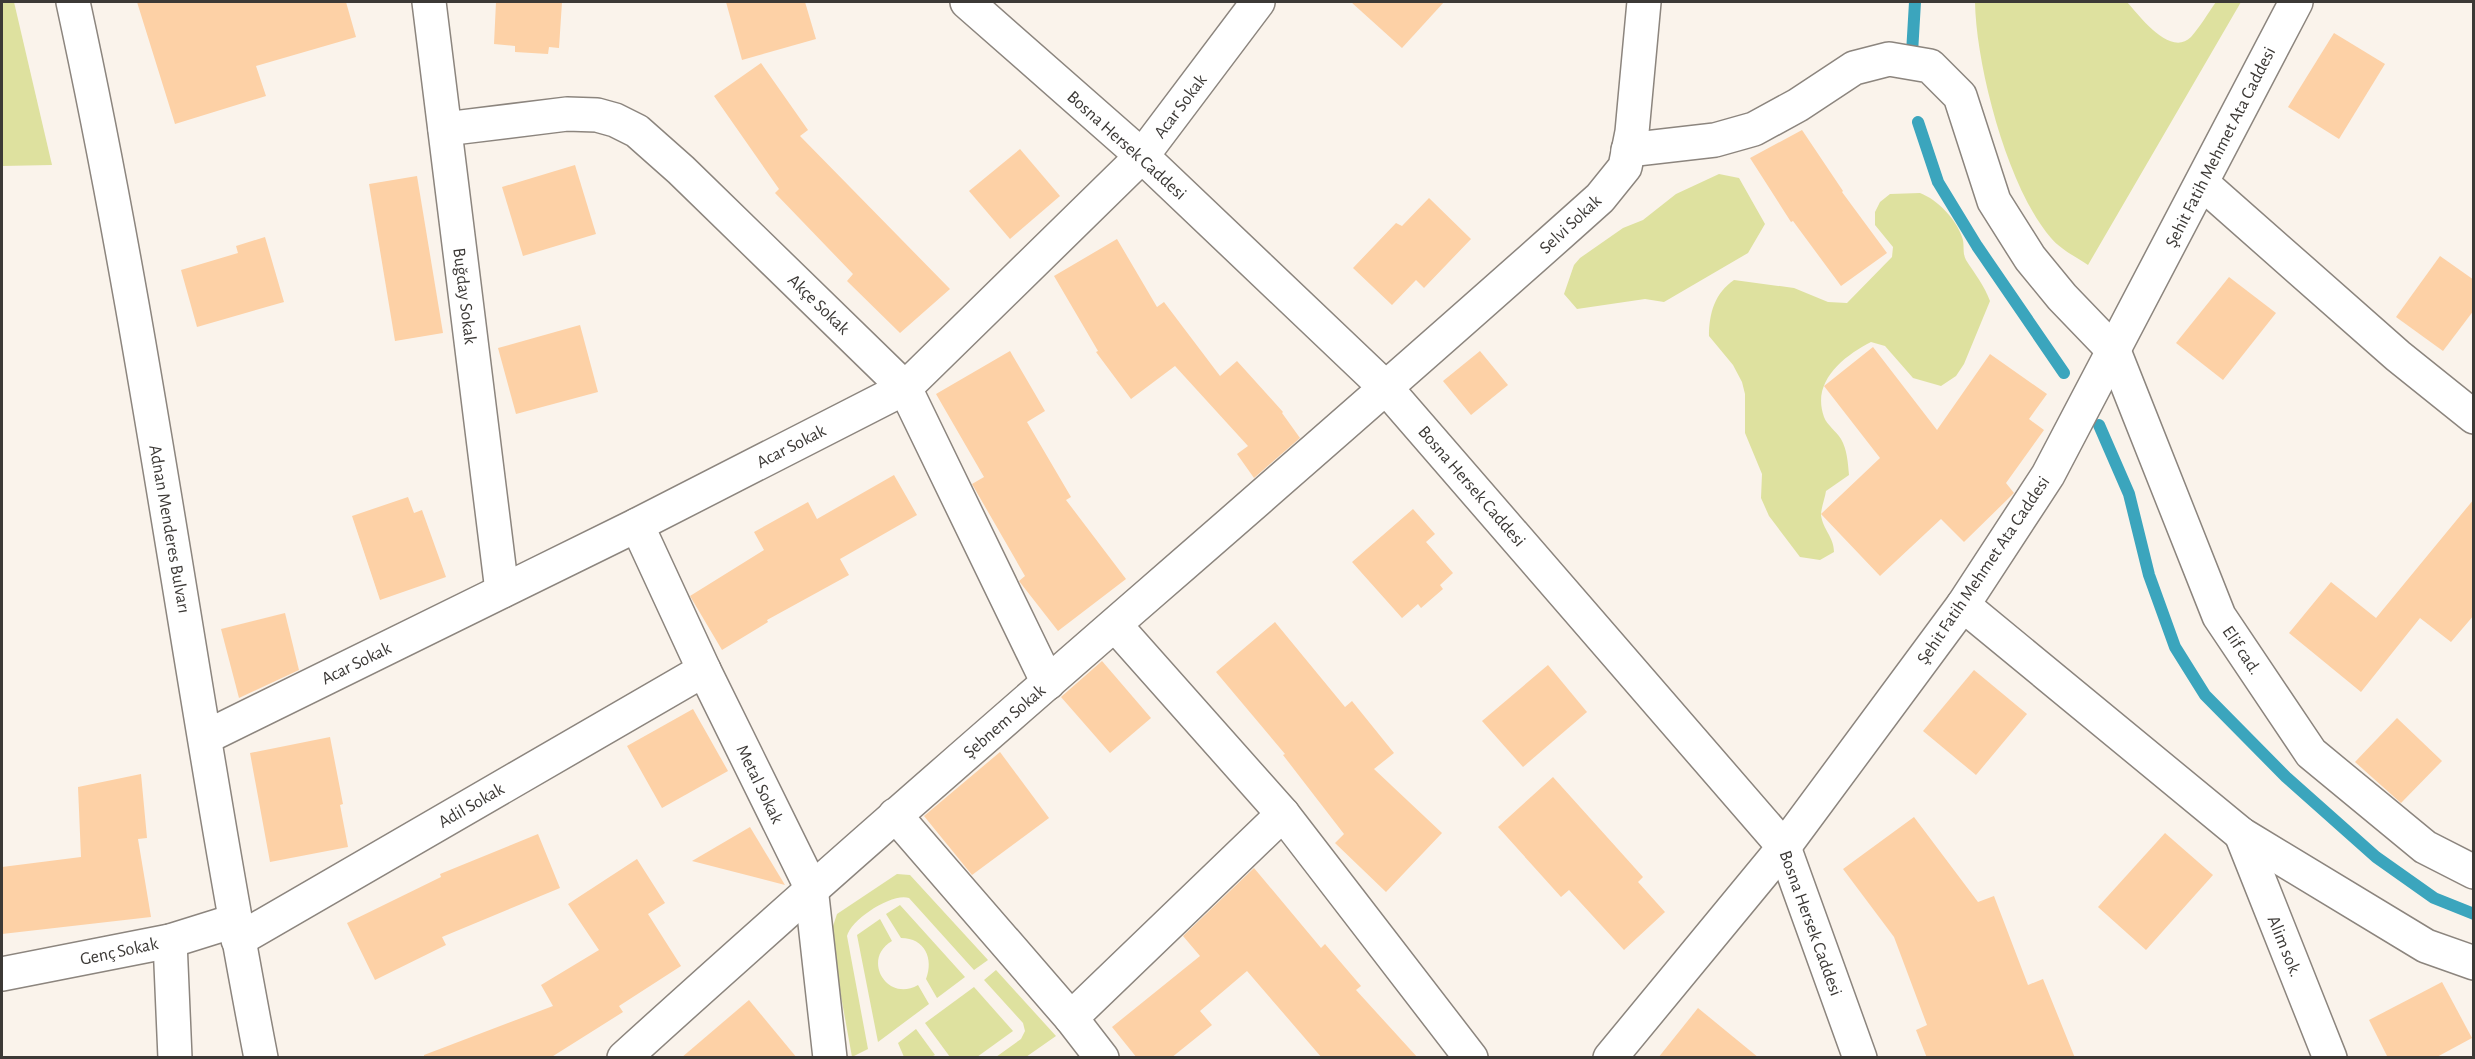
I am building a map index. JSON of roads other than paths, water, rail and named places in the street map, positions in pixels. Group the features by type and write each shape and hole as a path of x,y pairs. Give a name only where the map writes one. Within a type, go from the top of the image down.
{"street":[{"name":"Adnan Menderes Bulvarı","path":"73,2 124,266 206,737 236,931 261,1058"},
{"name":"Buğday Sokak","path":"429,2 502,591"},
{"name":"Bosna Hersek Caddesi","path":"967,2 1142,156 1387,389 1784,847 1860,1058"},
{"name":"Acar Sokak","path":"206,737 637,525 905,388 1142,156 1258,2"},
{"name":"Selvi Sokak","path":"1387,389 1600,198 1625,167 1635,111 1644,2"},
{"name":"Şehit Fatih Mehmet Ata Caddesi","path":"1610,1058 1784,847 1963,605 2048,476 2296,2"},
{"path":"1628,150 1715,140 1754,129 1798,105 1854,68 1889,59 1930,66 1960,96 1994,201 2030,258 2062,297 2114,351"},
{"name":"Akçe Sokak","path":"445,129 567,114 597,116 615,120 637,131 681,170 905,388 1048,683"},
{"path":"2202,183 2398,356 2474,417"},
{"name":"Elif cad.","path":"2114,351 2219,616 2311,753 2425,847 2474,872"},
{"name":"Şebnem Sokak","path":"624,1058 811,887 1387,389"},
{"name":"Metal Sokak","path":"637,525 704,670 811,887 830,1058"},
{"path":"1963,605 2241,834 2426,946 2474,963"},
{"path":"1115,625 1283,814 1472,1058"},
{"name":"Adil Sokak","path":"236,931 704,670"},
{"path":"1071,1018 1283,814"},
{"path":"895,815 1071,1018 1102,1058"},
{"name":"Alim sok.","path":"2241,834 2330,1058"},
{"name":"Genç Sokak","path":"2,974 170,941 236,931"},
{"path":"170,941 175,1058"}],"waterway":[{"path":"1912,53 1915,2"},
{"path":"1918,122 1938,182 1977,246 2064,373"},
{"path":"2099,425 2129,494 2149,575 2175,647 2205,695 2286,777 2376,857 2434,898 2474,914"}]}
